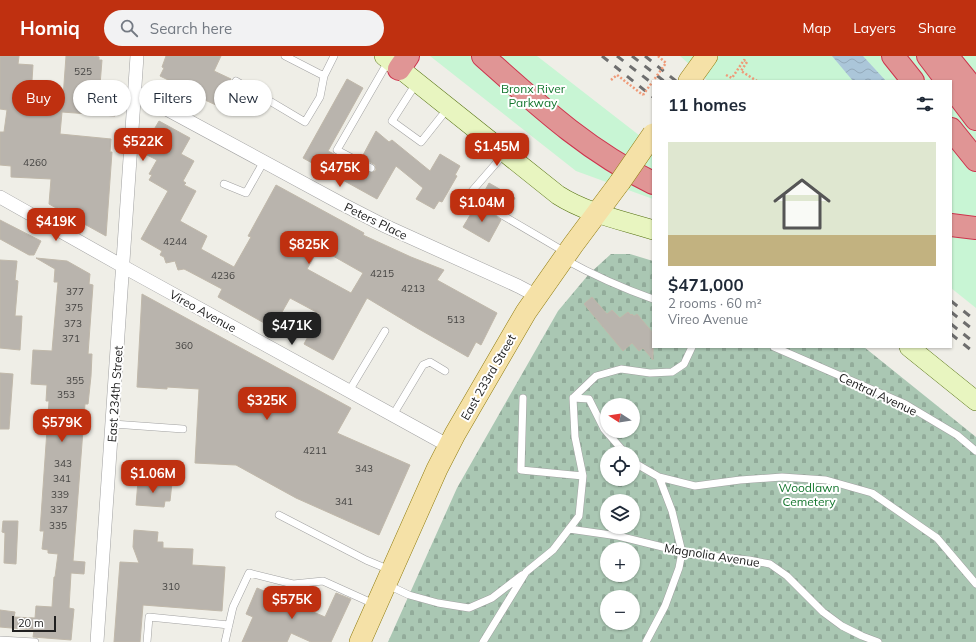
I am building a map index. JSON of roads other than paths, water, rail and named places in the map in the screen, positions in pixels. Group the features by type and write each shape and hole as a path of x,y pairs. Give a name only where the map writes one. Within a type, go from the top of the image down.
{"highway":[{"path":"483,56 578,138 618,164 652,182"},
{"path":"893,56 911,78"},
{"path":"936,58 947,80"},
{"path":"936,58 976,92"},
{"path":"952,87 976,118"},
{"path":"952,131 976,160"},
{"path":"952,225 976,228"}],"main road":[{"path":"690,80 707,56"},
{"path":"395,60 417,82 558,195 570,202 598,213 652,230"},
{"name":"East 233rd Street","path":"360,642 437,469 526,312 652,135"},
{"path":"910,348 976,401"}],"street":[{"name":"East 234th Street","path":"97,642 124,266 137,56"},
{"name":"Peters Place","path":"135,92 383,225 537,296"},
{"name":"Vireo Avenue","path":"0,197 349,392 449,446"}],"lane":[{"path":"285,56 324,76"},
{"path":"272,102 305,122 320,97 324,76 334,56"},
{"path":"371,168 337,150 395,60"},
{"path":"417,82 392,121 421,142 448,107"},
{"path":"505,153 472,191 502,215 590,274 652,299"},
{"path":"224,184 246,193 264,160"},
{"path":"349,392 385,331"},
{"path":"280,515 366,560 409,595 438,603 469,608 492,598 553,550 579,516 583,476 575,437 573,398 596,376 621,369 650,373 672,372 684,364 692,348"},
{"name":"Central Avenue","path":"776,348 905,404 957,435 976,451"},
{"path":"393,415 423,365 430,362 445,371"},
{"path":"523,398 521,470 583,476"},
{"path":"573,398 589,399 604,429 619,446"},
{"path":"113,424 183,429"},
{"path":"640,466 660,477 695,486 740,480 789,477 826,480 872,493 937,538 976,584"},
{"path":"646,642 665,606 679,568 682,552 672,511 660,477"},
{"name":"Magnolia Avenue","path":"569,528 618,536 691,554 749,560 770,564 788,576 823,612 842,626 878,642"},
{"path":"483,642 526,572"},
{"path":"225,642 233,607 249,573 293,584 323,580 376,605"},
{"path":"148,642 149,617 229,624"},
{"path":"0,640 35,642"}],"water":[{"path":"832,56 863,56 885,80 852,80"}],"railway":[{"path":"602,56 652,96"},
{"path":"617,56 652,83"},
{"path":"632,56 663,80"},
{"path":"645,56 675,80"},
{"path":"952,302 976,321"},
{"path":"952,313 976,332"},
{"path":"952,325 976,344"},
{"path":"952,335 976,354"}],"park label":[{"name":"Bronx River Parkway","path":"533,95"},
{"name":"Woodlawn Cemetery","path":"809,494"}]}
